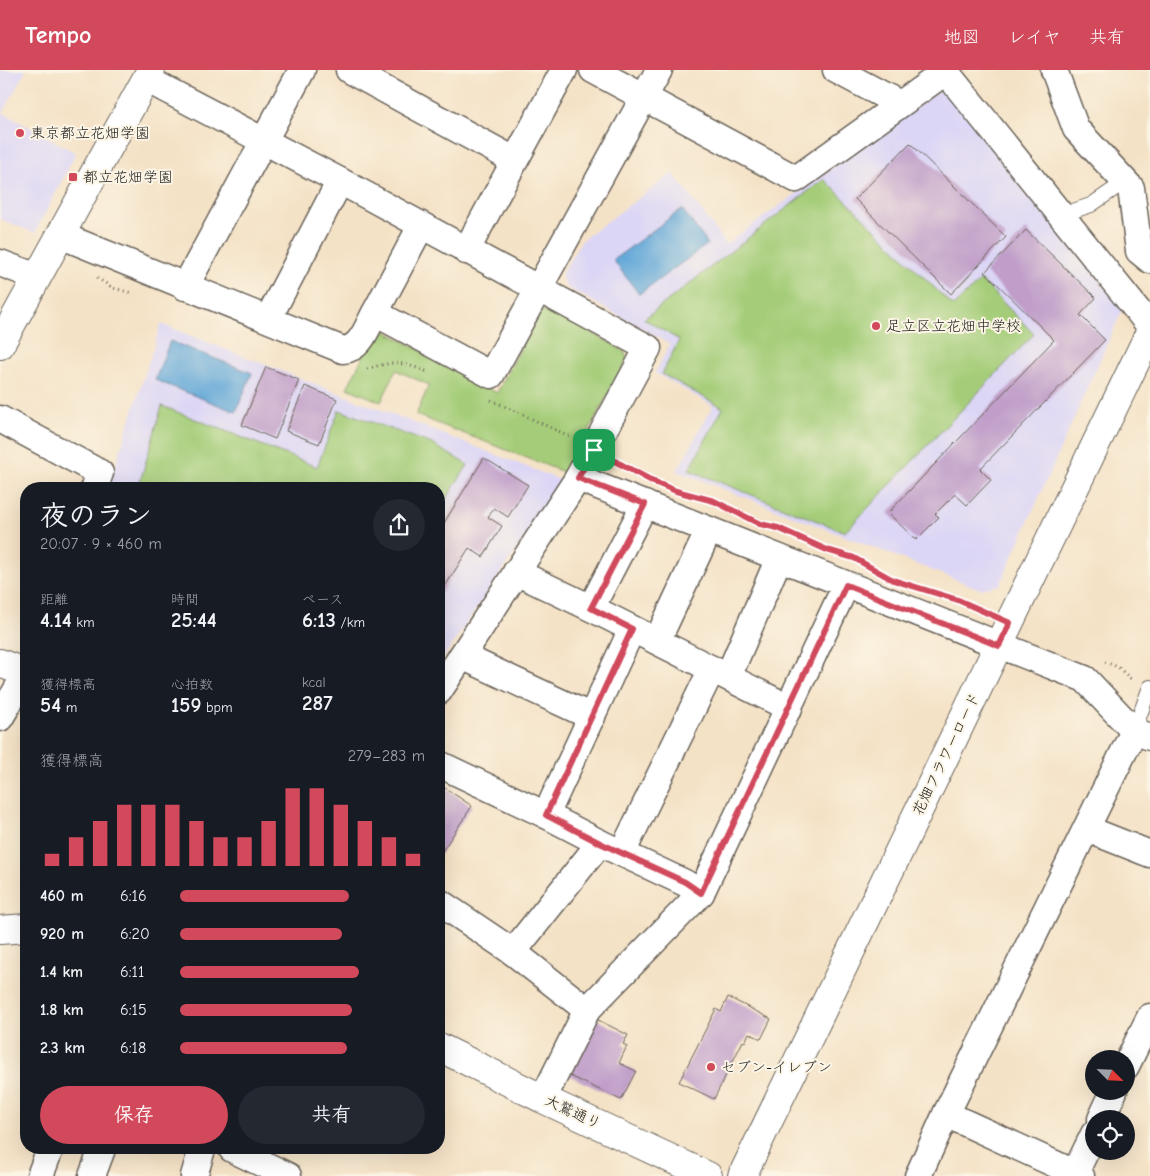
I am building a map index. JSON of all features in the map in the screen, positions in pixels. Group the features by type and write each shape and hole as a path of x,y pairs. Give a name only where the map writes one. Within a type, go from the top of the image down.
{"street":[{"path":"185,287 302,70"},
{"path":"349,70 514,160"},
{"path":"466,250 564,70"},
{"path":"593,70 796,179 947,71 1150,326"},
{"path":"375,313 491,375 659,70"},
{"path":"836,70 900,104"},
{"path":"1054,70 1076,129 1131,188 1139,250 1150,260"},
{"path":"0,345 148,75 421,226 648,348 578,478 445,682"},
{"path":"268,319 340,181"},
{"path":"60,235 343,350 349,350 357,345 421,226"},
{"path":"0,263 37,277"},
{"name":"花畑フラワーロード","path":"742,1176 1150,332"},
{"path":"0,419 100,473 97,482"},
{"path":"578,478 1085,679 1142,734 1087,829 946,1114 918,1176"},
{"path":"591,608 645,504"},
{"path":"657,641 709,530"},
{"path":"513,952 611,848 720,673 779,558"},
{"path":"516,572 789,708"},
{"path":"543,1099 587,1010 701,893 846,585"},
{"path":"546,815 632,629"},
{"path":"462,656 592,717"},
{"path":"0,662 20,671"},
{"path":"0,718 20,684"},
{"path":"445,767 685,882 701,893"},
{"path":"1087,829 1150,854"},
{"path":"445,906 513,952 587,1010"},
{"path":"0,930 20,928"},
{"path":"1134,1050 1150,1017"},
{"name":"大鷲通り","path":"445,1050 543,1099 708,1176"},
{"path":"946,1114 1078,1175 1085,1157"},
{"path":"40,1176 48,1154"},
{"path":"92,1176 100,1154"},
{"path":"194,1176 201,1154"},
{"path":"242,1154 288,1176"}],"lane":[{"path":"1061,214 1091,205 1126,182"},
{"path":"1142,734 1150,687"}],"path":[{"path":"95,277 113,288 136,294"},
{"path":"363,370 392,362 404,363 434,374"},
{"path":"487,398 576,439 639,474"},
{"path":"693,495 714,501 731,510"}],"shaded area":[{"name":"東京都立花畑学園","path":"0,70 26,70 3,113 76,153 35,233 0,219"},
{"name":"足立区立花畑中学校","path":"939,91 951,92 1123,308 1000,585 980,589 677,471 713,406 655,373 670,344 566,287 561,275 582,240 673,173 726,244"},
{"path":"161,324 563,481 445,655 445,482 110,482"}],"green space":[{"path":"824,179 953,306 981,280 1034,334 845,532 689,470 723,408 662,374 679,340 644,319"},
{"path":"551,309 624,351 627,359 566,473 416,415 429,385 396,370 381,402 347,388 374,335 385,331 497,393 540,312"},
{"path":"162,406 317,467 339,410 432,444 468,465 445,501 445,482 140,482"}],"water":[{"path":"682,209 708,244 639,294 613,260"},
{"path":"170,341 252,373 236,412 155,380"}],"building":[{"path":"910,143 1006,237 951,294 855,199"},
{"path":"1026,230 1096,298 1080,315 1105,340 980,469 991,480 967,505 955,494 935,514 939,517 916,540 888,513 1054,340 985,272"},
{"path":"266,367 299,380 275,439 242,425"},
{"path":"305,386 337,399 319,444 286,431"},
{"path":"484,458 528,485 508,517 494,508 488,517 502,526 483,557 469,548 445,586 445,521"},
{"path":"445,788 472,806 445,847"},
{"path":"728,997 771,1019 761,1039 749,1033 745,1042 743,1041 714,1099 679,1082 716,1009 721,1012"},
{"path":"596,1019 628,1035 623,1044 627,1046 619,1063 636,1071 621,1100 568,1075"}],"place":[{"name":"東京都立花畑学園","path":"20,133"},
{"name":"都立花畑学園","path":"73,177"},
{"name":"足立区立花畑中学校","path":"876,326"},
{"name":"セブン-イレブン","path":"711,1067"}],"route":[{"path":"594,450 654,482 676,491 714,501 760,524 778,528 827,550 854,558 893,580 958,600 1010,623 999,646 846,585 701,893 685,882 600,843 546,815 632,629 591,608 645,504 578,478 594,450"}]}
